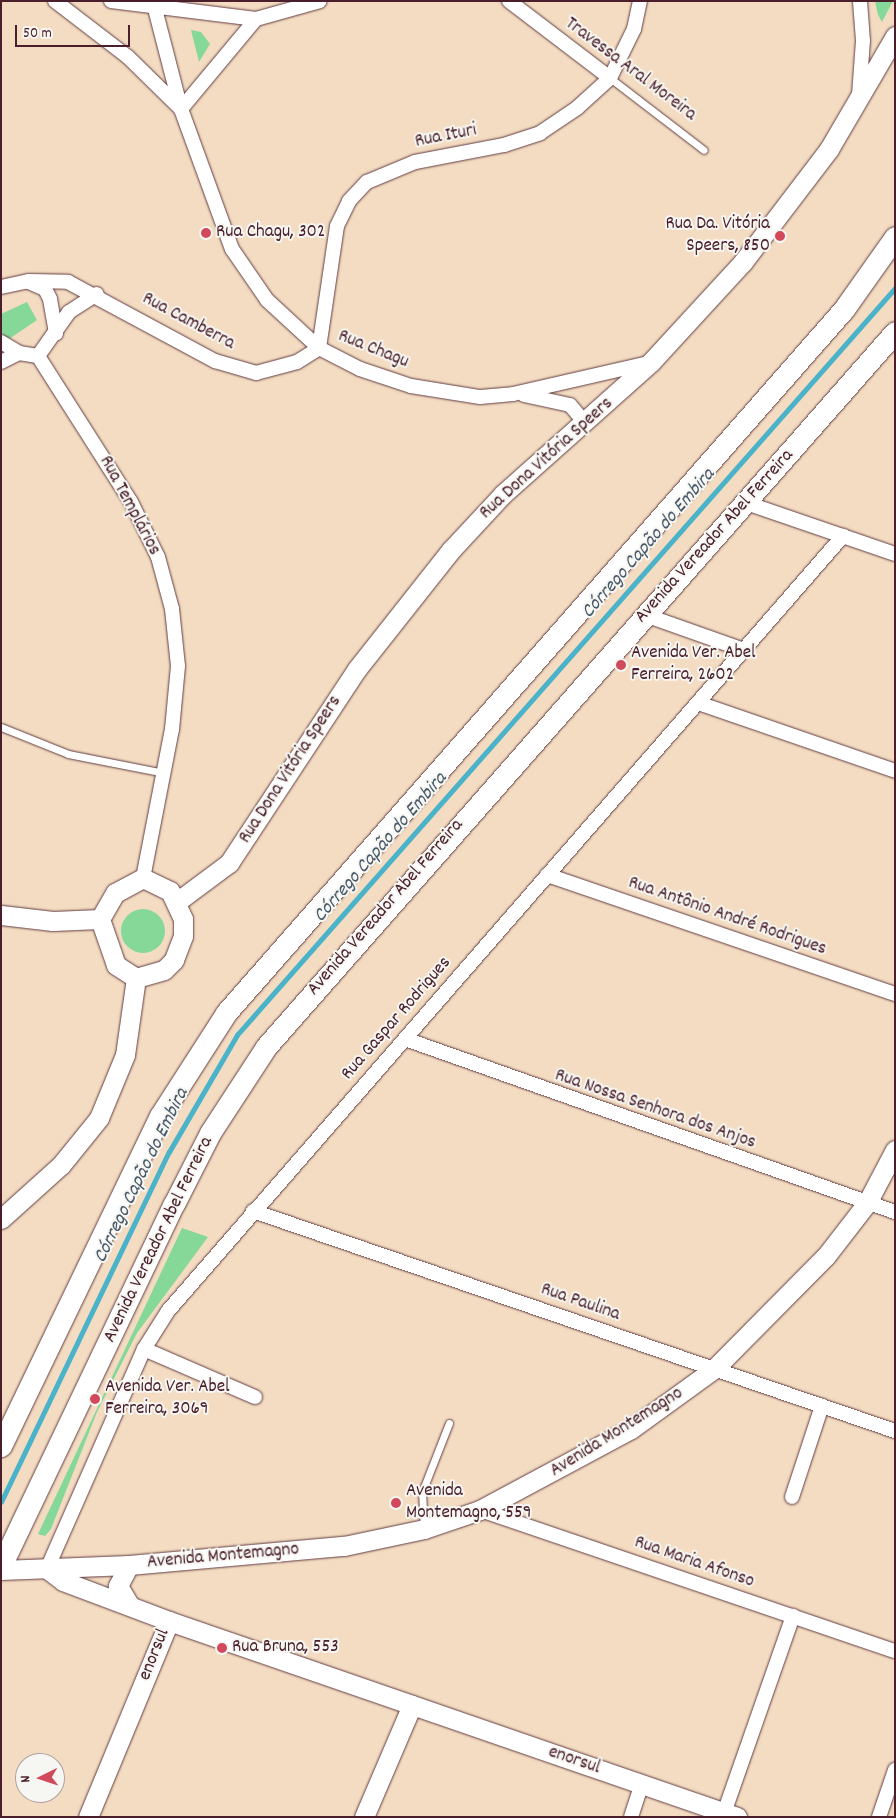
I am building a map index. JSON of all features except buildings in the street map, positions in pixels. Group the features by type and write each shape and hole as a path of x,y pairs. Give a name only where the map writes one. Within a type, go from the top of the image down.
{"main road":[{"path":"1,1446 160,1116 226,1013 838,316 895,237"},
{"name":"Avenida Vereador Abel Ferreira","path":"1,1566 174,1204 237,1088 300,1006 895,332"}],"street":[{"name":"Rua Chagu","path":"55,1 128,57 181,110"},
{"path":"111,1 154,4 256,19 320,1"},
{"name":"Travessa Aral Moreira","path":"509,1 610,78"},
{"name":"Rua Ituri","path":"319,348 336,226 349,201 367,182 415,162 504,145 540,133 577,108 610,78 634,30 640,1"},
{"path":"858,100 863,42 860,1"},
{"name":"Rua Chagu","path":"154,4 181,110 232,250 267,300 319,348 360,370 411,386 480,397 513,394 652,362"},
{"path":"181,110 256,19"},
{"name":"Rua Dona Vitória Speers","path":"178,901 230,863 357,669 439,564 503,494 652,362 784,212 858,100 895,36"},
{"path":"29,281 47,294 56,334"},
{"name":"Rua Camberra","path":"1,288 29,281 68,282 96,294 215,361 236,368 274,371 319,348"},
{"path":"1,342 19,353 38,356 56,334 69,312 96,294"},
{"path":"1,362 19,353"},
{"name":"Rua Templários","path":"38,356 131,502 158,557 172,609 178,666 165,773 143,878"},
{"name":"Rua Chagu","path":"513,394 570,404 585,423"},
{"path":"746,503 895,554"},
{"name":"Rua Gaspar Rodrigues","path":"47,1569 144,1349 168,1310 252,1211 405,1039 843,536"},
{"path":"645,616 744,650"},
{"path":"698,702 895,771"},
{"name":"Rua Antônio André Rodrigues","path":"547,875 895,994"},
{"path":"143,878 161,884 178,901 183,919 180,949 164,970 136,978 116,965 100,919 115,893 143,878"},
{"path":"1,915 53,921 100,919"},
{"path":"1,1219 61,1165 99,1118 125,1055 136,978"},
{"name":"Rua Nossa Senhora dos Anjos","path":"405,1039 895,1212"},
{"name":"Avenida Montemagno","path":"1,1570 129,1565 344,1546 424,1529 480,1510 632,1429 714,1369 826,1256 867,1203 895,1150"},
{"name":"Rua Paulina","path":"252,1211 895,1432"},
{"path":"144,1349 254,1397"},
{"path":"792,1497 822,1406"},
{"name":"Rua Maria Afonso","path":"480,1510 895,1651"},
{"path":"129,1565 118,1586 130,1606"},
{"path":"88,1590 85,1578 91,1567"},
{"path":"47,1569 88,1590 169,1620"},
{"path":"730,1815 793,1616"},
{"name":"enorsul","path":"88,1817 169,1620 730,1815"},
{"path":"364,1817 412,1705"},
{"path":"879,1817 895,1770"},
{"path":"631,1817 642,1784"}],"lane":[{"name":"Travessa Aral Moreira","path":"610,78 704,150"},
{"path":"1,727 68,754 165,773"},
{"path":"424,1529 422,1492 449,1423"}],"green space":[{"path":"875,1 893,1 882,22 878,15"},
{"path":"191,30 201,32 210,44 199,62"},
{"path":"27,302 37,320 9,339 1,333 1,314"},
{"path":"147,909 159,915 164,922 164,940 159,947 152,952 139,953 131,950 124,943 121,927 124,919 131,912"},
{"path":"182,1228 208,1237 137,1333 97,1412 51,1529 45,1536 38,1534"}],"waterway":[{"name":"Córrego Capão do Embira","path":"1,1502 169,1152 237,1035 895,288"}],"place":[{"name":"Rua Chagu, 302","path":"206,233"},
{"name":"Rua Da. Vitória Speers, 850","path":"780,236"},
{"name":"Avenida Ver. Abel Ferreira, 2602","path":"621,665"},
{"name":"Avenida Ver. Abel Ferreira, 3069","path":"95,1399"},
{"name":"Avenida Montemagno, 559","path":"396,1503"},
{"name":"Rua Bruna, 553","path":"222,1648"}]}
